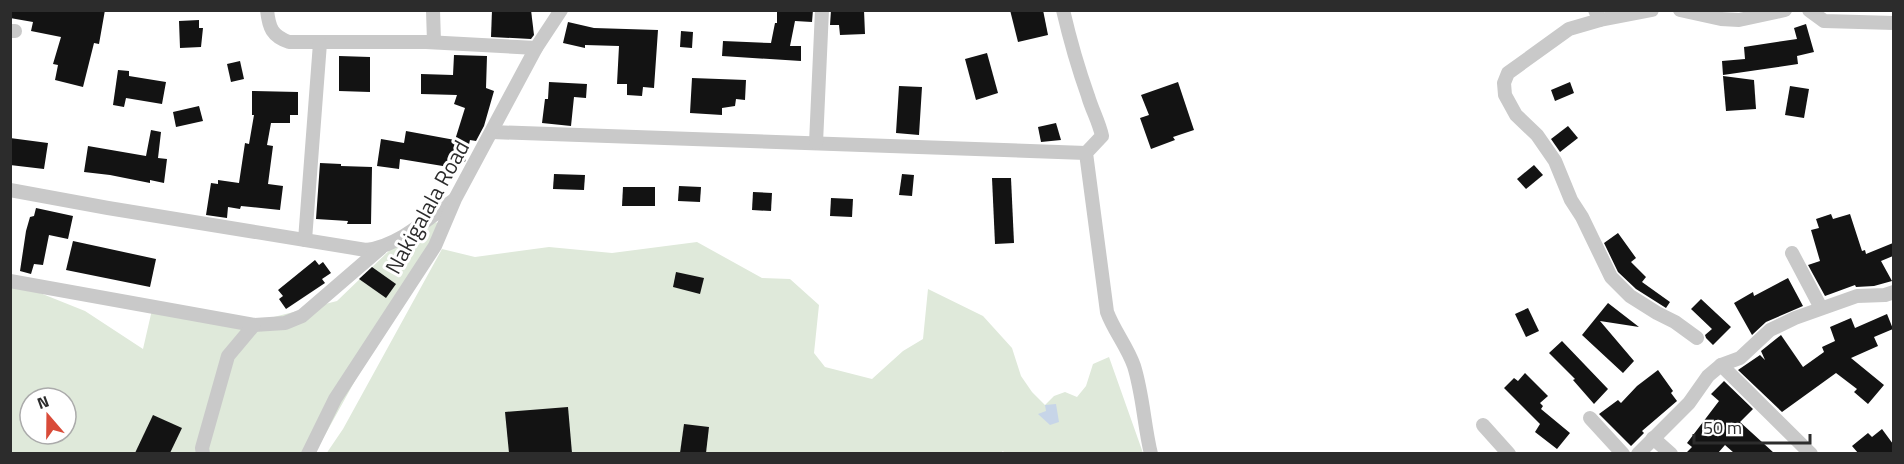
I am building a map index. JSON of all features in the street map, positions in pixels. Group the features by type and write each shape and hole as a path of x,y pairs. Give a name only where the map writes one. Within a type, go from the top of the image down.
{"street":[{"path":"267,10 272,30 279,39 289,42 434,42 536,48"},
{"path":"433,10 434,42"},
{"name":"Nakigalala Road","path":"308,453 335,399 435,246 455,199 536,48 561,10"},
{"path":"816,143 822,10"},
{"path":"492,132 1086,153 1102,136 1073,52 1063,10"},
{"path":"1652,10 1597,15 1569,29 1508,73 1504,83 1505,95 1516,116 1537,135 1555,161 1571,200 1611,277 1630,296 1657,314 1675,322 1697,338"},
{"path":"1680,10 1721,19 1739,20 1785,10"},
{"path":"1809,10 1824,21 1893,23"},
{"path":"305,240 320,43"},
{"path":"1086,153 1107,312 1111,324 1129,352 1134,368 1144,405 1151,453"},
{"path":"10,190 366,250 381,248"},
{"path":"10,281 254,325 285,322 302,316 381,248 395,241 455,199"},
{"path":"1792,253 1821,308"},
{"path":"1638,453 1689,403 1708,376 1721,365 1740,358 1770,330 1795,318 1857,296 1885,295 1893,292"},
{"path":"204,453 202,448 228,356 254,325"},
{"path":"1721,365 1811,453"},
{"path":"1590,418 1623,453"},
{"path":"1483,425 1509,453"},
{"path":"1653,438 1671,453"}],"green space":[{"path":"434,222 439,223 439,229 315,453 11,453 10,284 20,285 85,311 143,349 154,301 262,320 337,301 392,248"},
{"path":"697,242 762,278 790,279 819,305 814,353 825,367 872,379 903,351 923,339 928,289 983,316 1012,348 1021,376 1045,405 1054,396 1065,392 1077,397 1086,386 1093,364 1109,357 1143,453 1005,454 1003,451 1000,454 326,454 343,429 442,249 475,257 549,247 612,253"}],"water":[{"path":"1056,404 1059,422 1050,425 1038,414 1046,411 1045,405"}],"building":[{"path":"10,10 105,10 99,44 94,43 83,87 55,80 58,65 53,64 61,37 31,31 33,22 10,18"},
{"path":"492,10 531,10 534,35 531,39 491,37"},
{"path":"777,10 813,10 812,22 795,21 790,46 801,46 801,61 722,56 723,41 771,43 775,23 777,23"},
{"path":"831,10 864,10 865,34 840,35 839,25 830,25"},
{"path":"1010,10 1043,10 1048,35 1018,42"},
{"path":"199,20 199,28 203,28 201,47 180,48 179,21"},
{"path":"568,22 594,28 658,30 654,88 643,87 642,96 627,95 627,84 617,84 619,46 585,45 585,48 563,43"},
{"path":"1806,24 1814,52 1797,56 1798,64 1723,75 1722,61 1745,59 1744,47 1797,39 1794,28"},
{"path":"681,31 693,32 692,48 680,47"},
{"path":"987,53 998,93 976,100 965,59"},
{"path":"454,55 487,56 486,88 494,91 484,126 476,141 470,140 465,162 456,160 455,168 400,159 399,169 377,166 381,139 404,143 406,131 455,140 465,108 454,104 457,95 421,94 421,74 453,75"},
{"path":"339,56 370,57 370,92 339,91"},
{"path":"240,61 244,79 231,82 227,64"},
{"path":"118,70 129,71 129,76 166,82 162,104 126,98 124,107 113,105"},
{"path":"1723,76 1754,80 1756,109 1726,111"},
{"path":"692,78 746,80 745,100 736,99 735,106 722,108 722,115 690,113"},
{"path":"549,82 587,84 586,98 574,97 571,126 542,123 545,99 548,99"},
{"path":"1178,82 1194,130 1173,137 1175,140 1151,149 1140,118 1149,115 1141,95"},
{"path":"1570,82 1574,93 1555,101 1551,90"},
{"path":"899,86 922,87 919,135 896,133"},
{"path":"1790,86 1809,89 1804,118 1785,115"},
{"path":"252,91 298,92 298,115 290,115 290,123 271,123 267,145 273,146 268,184 283,186 280,210 241,206 240,209 228,207 227,218 206,215 211,183 218,184 218,180 239,183 245,143 249,144 254,115 252,115"},
{"path":"199,106 203,121 176,127 173,112"},
{"path":"1056,123 1061,140 1041,142 1038,127"},
{"path":"1568,126 1578,138 1560,152 1551,139"},
{"path":"151,130 161,132 158,158 167,159 164,183 150,180 150,183 84,172 88,146 146,156"},
{"path":"10,138 48,143 44,169 10,165"},
{"path":"320,163 372,167 371,224 347,224 348,221 316,219"},
{"path":"1534,165 1543,175 1526,189 1517,179"},
{"path":"554,174 585,175 584,190 553,189"},
{"path":"902,174 914,175 912,196 899,195"},
{"path":"992,178 1011,178 1014,243 995,244"},
{"path":"679,186 701,187 700,202 678,201"},
{"path":"623,187 655,187 655,206 622,206"},
{"path":"753,192 772,193 771,211 752,210"},
{"path":"831,198 853,199 852,217 830,216"},
{"path":"36,208 73,216 68,239 49,235 43,265 34,264 31,274 20,271 26,231 30,217 34,216"},
{"path":"1831,214 1833,219 1850,214 1862,251 1865,250 1866,254 1893,243 1893,256 1881,261 1892,281 1874,286 1856,287 1855,285 1825,296 1808,265 1820,261 1811,230 1819,228 1816,219"},
{"path":"1618,233 1636,258 1631,262 1646,277 1642,282 1670,302 1666,308 1636,289 1618,272 1604,243"},
{"path":"73,241 156,259 150,287 66,270"},
{"path":"315,260 319,265 323,262 331,273 322,279 325,283 286,309 279,299 283,296 278,290"},
{"path":"372,267 396,284 386,298 359,279"},
{"path":"676,272 704,278 700,294 673,287"},
{"path":"1788,278 1803,306 1766,322 1752,335 1734,303 1753,292 1754,296"},
{"path":"1701,299 1731,327 1713,345 1705,335 1712,329 1691,309"},
{"path":"1608,303 1639,327 1600,321 1634,361 1623,373 1582,335"},
{"path":"1528,308 1539,331 1526,337 1515,314"},
{"path":"1887,314 1893,329 1874,337 1878,346 1851,358 1884,385 1868,404 1854,392 1857,389 1836,373 1782,412 1738,370 1760,355 1765,360 1761,351 1781,335 1803,367 1824,352 1822,347 1835,341 1830,327 1851,318 1855,328"},
{"path":"1562,341 1608,389 1594,404 1573,380 1575,379 1549,353"},
{"path":"1658,370 1673,391 1671,393 1677,401 1642,431 1644,433 1631,446 1599,414 1618,400 1621,403 1637,386"},
{"path":"1525,373 1548,396 1540,403 1543,406 1541,409 1570,433 1557,449 1535,432 1540,424 1504,388 1514,378 1518,381"},
{"path":"1724,381 1753,409 1740,422 1774,453 1734,453 1725,445 1718,453 1686,453 1692,447 1687,443 1719,401 1711,394"},
{"path":"568,407 572,453 509,453 505,412"},
{"path":"153,415 182,428 170,453 135,453"},
{"path":"684,424 709,427 706,453 680,453"},
{"path":"1882,429 1893,444 1893,453 1858,453 1852,446 1868,433 1872,437"}]}
